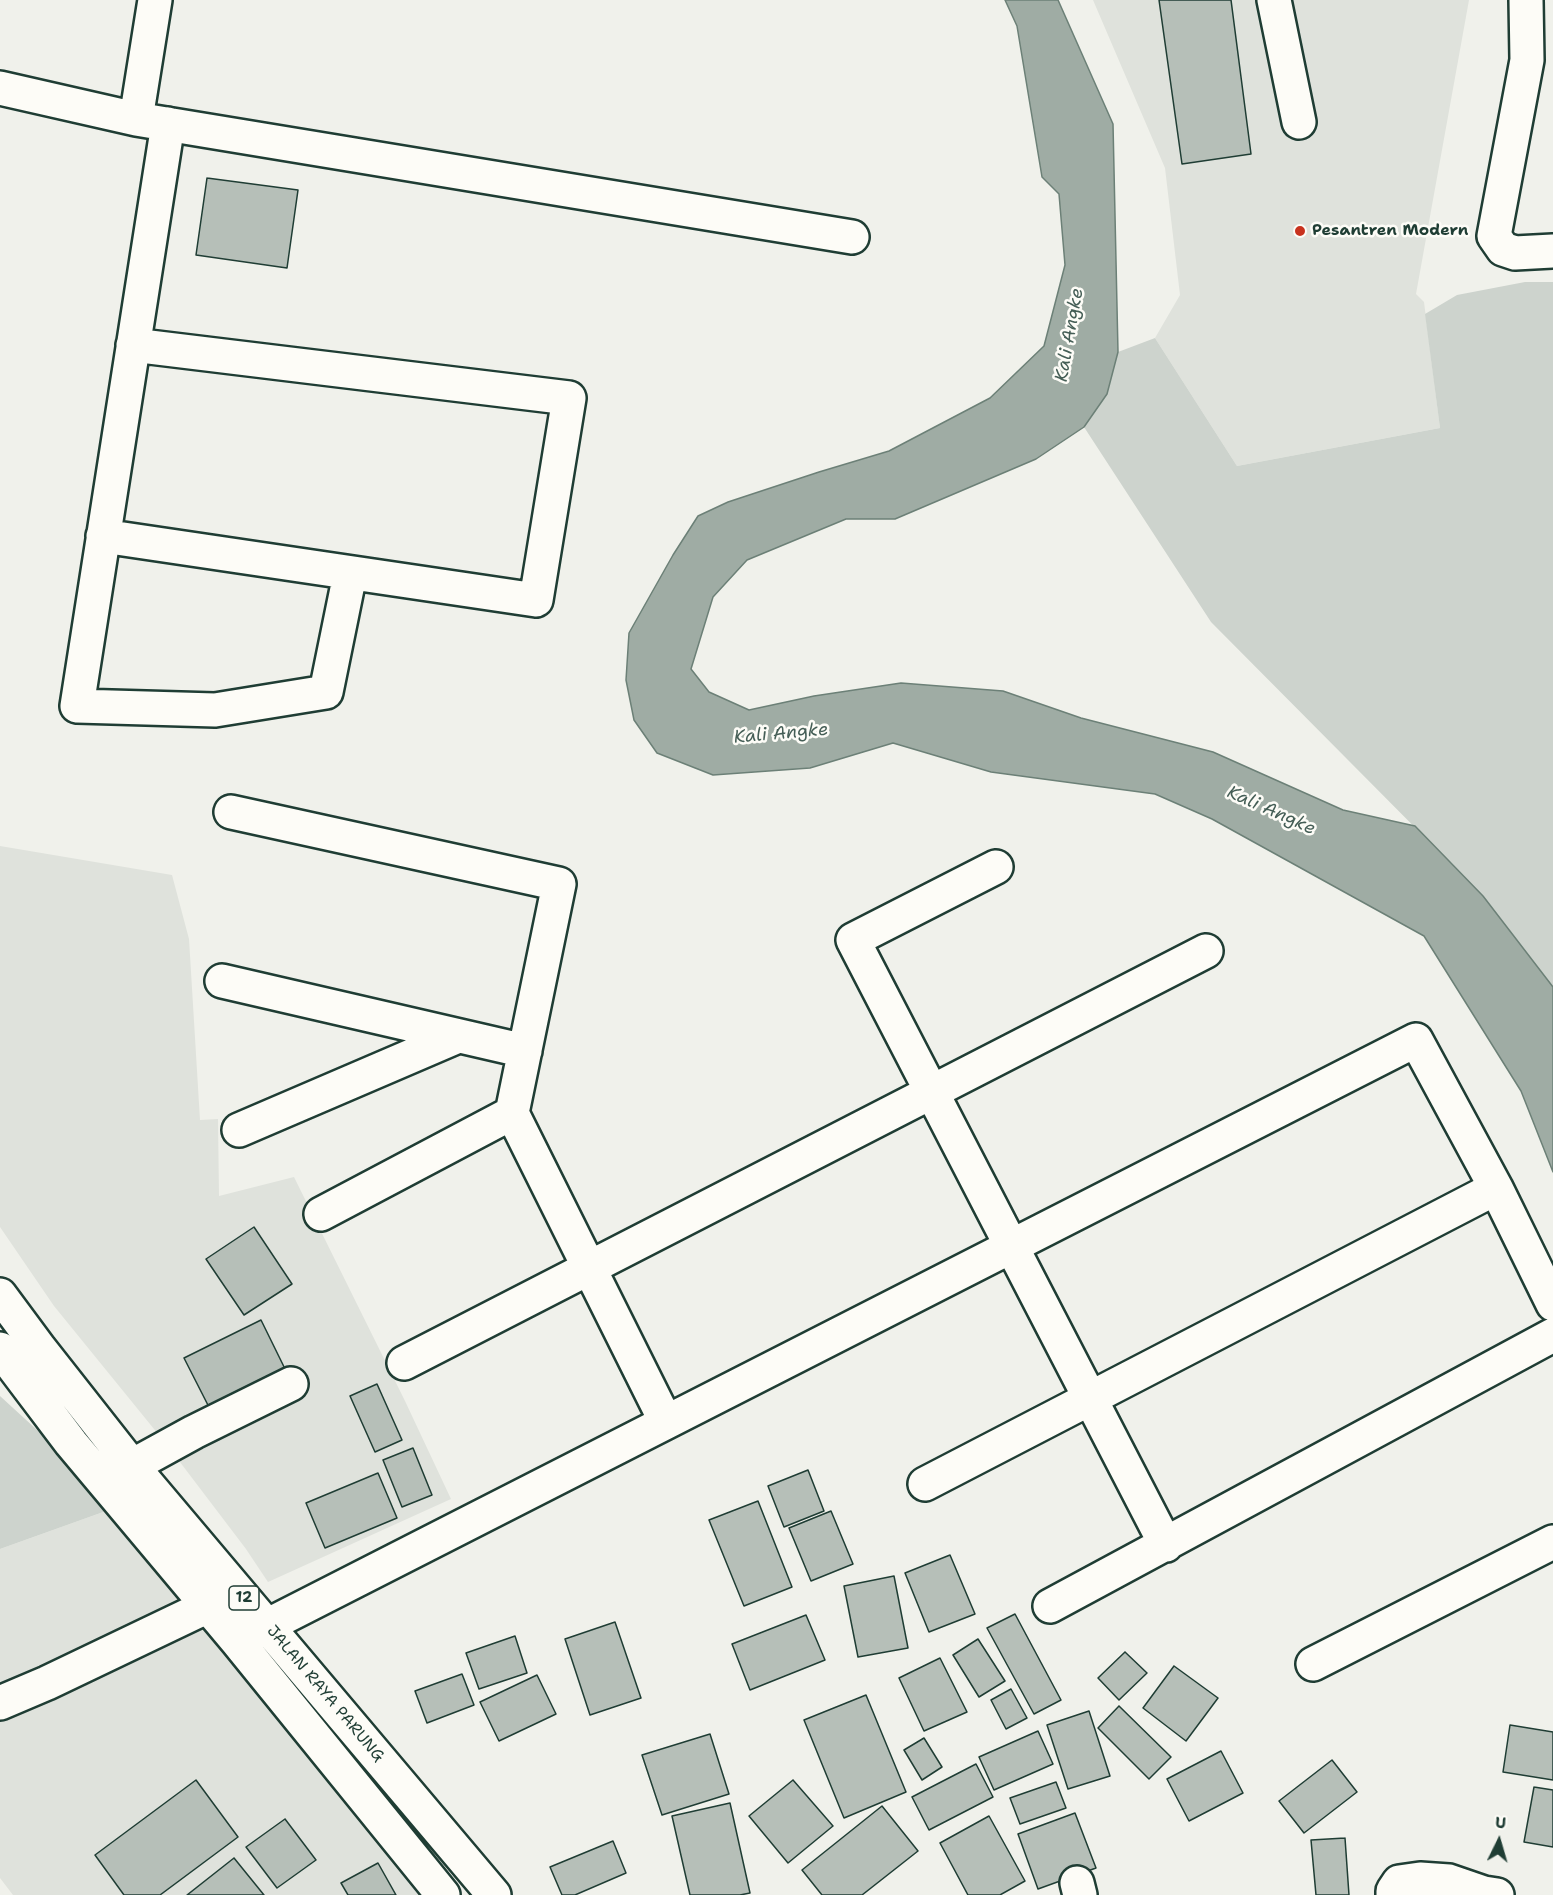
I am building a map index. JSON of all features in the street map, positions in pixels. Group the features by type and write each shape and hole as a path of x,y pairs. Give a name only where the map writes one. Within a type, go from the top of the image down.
{"main road":[{"path":"136,119 155,0"},
{"path":"1274,0 1299,122"},
{"path":"1526,0 1540,61 1494,236 1503,249 1515,253 1553,252"},
{"path":"0,88 136,119 852,237"},
{"path":"168,124 76,706 215,710 326,692 350,574"},
{"path":"103,536 536,600 569,398 133,345"},
{"path":"231,812 559,884 512,1113 666,1422"},
{"path":"996,867 853,940 1166,1545"},
{"path":"404,1363 1206,951"},
{"path":"222,981 525,1051"},
{"path":"239,1130 458,1036"},
{"path":"237,1641 1416,1040 1496,1188 1553,1304"},
{"path":"321,1214 512,1113"},
{"path":"925,1484 1496,1188"},
{"name":"JALAN RAYA PARUNG","path":"0,1295 132,1466 494,1895"},
{"path":"1050,1606 1553,1335"},
{"name":"JALAN RAYA PARUNG","path":"0,1349 71,1443 237,1641 443,1895"},
{"path":"132,1466 291,1384"},
{"path":"1313,1664 1553,1542"},
{"path":"0,1703 208,1606"},
{"path":"1393,1895 1392,1891 1399,1882 1420,1879 1449,1881 1497,1895"}],"shaded area":[{"name":"Pesantren Modern","path":"1093,0 1469,0 1416,294 1424,302 1440,428 1237,466 1155,338 1180,295 1165,168"},
{"path":"1525,282 1553,282 1553,987 1483,896 1211,622 1084,427 1107,393 1118,352 1155,338 1237,466 1440,428 1425,314 1457,295"},
{"path":"0,846 172,875 189,939 200,1120 218,1119 219,1196 294,1177 451,1499 268,1582 246,1549 167,1445 54,1306 0,1227"},
{"path":"0,1396 120,1506 0,1549"},
{"path":"120,1506 440,1895 13,1895 0,1878 0,1549"}],"water":[{"name":"Kali Angke","path":"1005,0 1058,0 1113,124 1118,352 1107,394 1084,427 1036,459 895,519 846,519 747,560 713,597 691,669 709,692 749,710 814,696 901,683 1003,691 1081,718 1213,752 1343,810 1415,826 1483,896 1553,987 1553,1172 1521,1091 1424,936 1212,819 1155,794 991,772 893,743 810,768 713,775 657,753 634,720 626,680 629,633 698,516 728,502 889,451 990,398 1044,346 1065,265 1059,194 1042,177 1017,26"}],"building":[{"path":"1159,0 1231,0 1251,154 1182,164"},
{"path":"207,178 298,190 287,268 196,255"},
{"path":"254,1227 292,1284 244,1315 206,1259"},
{"path":"261,1320 289,1377 213,1415 184,1358"},
{"path":"377,1384 402,1440 375,1452 350,1396"},
{"path":"413,1448 432,1495 402,1507 383,1460"},
{"path":"808,1470 824,1511 784,1527 768,1486"},
{"path":"378,1473 397,1518 325,1548 306,1503"},
{"path":"758,1501 792,1587 744,1606 709,1520"},
{"path":"831,1511 853,1564 811,1581 789,1528"},
{"path":"950,1555 975,1614 929,1632 905,1573"},
{"path":"894,1576 908,1648 858,1657 844,1586"},
{"path":"1015,1614 1061,1700 1034,1714 987,1628"},
{"path":"806,1615 825,1660 750,1690 732,1644"},
{"path":"615,1622 641,1698 590,1715 565,1639"},
{"path":"515,1636 527,1673 479,1689 466,1653"},
{"path":"978,1639 1005,1681 979,1697 953,1655"},
{"path":"1125,1652 1147,1673 1119,1700 1098,1678"},
{"path":"940,1658 967,1712 924,1731 899,1678"},
{"path":"1174,1666 1218,1698 1186,1741 1143,1708"},
{"path":"462,1674 474,1705 427,1723 415,1691"},
{"path":"537,1675 556,1714 499,1741 480,1702"},
{"path":"1011,1689 1027,1718 1006,1729 991,1700"},
{"path":"866,1695 906,1792 844,1818 804,1720"},
{"path":"1119,1706 1171,1757 1149,1779 1098,1728"},
{"path":"1089,1711 1110,1776 1068,1789 1047,1725"},
{"path":"1510,1725 1553,1732 1553,1780 1503,1772"},
{"path":"1038,1731 1053,1764 994,1790 979,1757"},
{"path":"710,1734 729,1794 662,1815 642,1755"},
{"path":"924,1738 942,1767 922,1780 904,1750"},
{"path":"1221,1751 1243,1793 1189,1821 1167,1779"},
{"path":"1332,1760 1357,1792 1304,1833 1279,1801"},
{"path":"976,1764 993,1797 929,1830 912,1797"},
{"path":"196,1780 238,1837 160,1895 124,1895 95,1855"},
{"path":"793,1780 833,1826 788,1863 749,1816"},
{"path":"1056,1782 1066,1808 1020,1824 1010,1798"},
{"path":"1534,1787 1553,1790 1553,1847 1524,1842"},
{"path":"730,1803 750,1893 690,1895 672,1816"},
{"path":"882,1806 918,1851 862,1895 822,1895 802,1870"},
{"path":"1075,1813 1096,1868 1038,1889 1018,1834"},
{"path":"989,1816 1025,1881 1000,1895 968,1895 940,1843"},
{"path":"285,1819 316,1860 277,1888 246,1847"},
{"path":"1345,1838 1349,1895 1316,1895 1311,1840"},
{"path":"613,1841 626,1873 575,1895 562,1895 550,1867"},
{"path":"234,1858 264,1895 187,1895"},
{"path":"378,1863 396,1895 348,1895 341,1883"}],"place":[{"name":"Pesantren Modern","path":"1300,231"}]}
